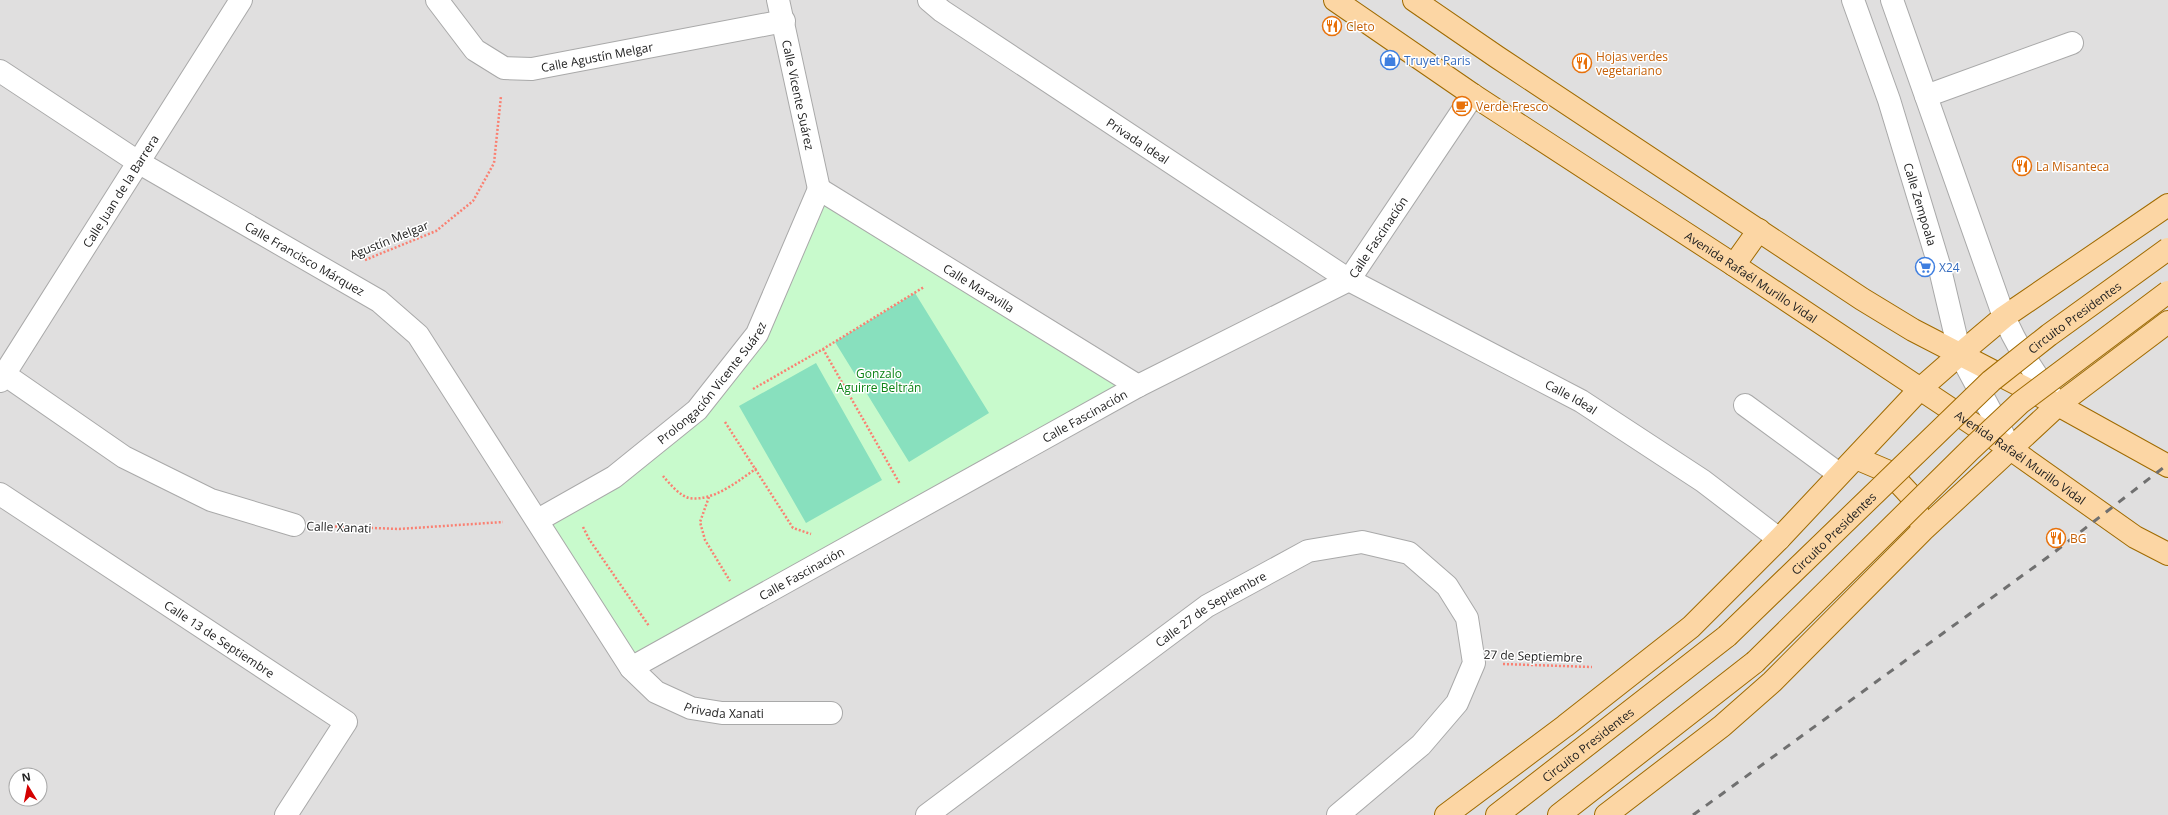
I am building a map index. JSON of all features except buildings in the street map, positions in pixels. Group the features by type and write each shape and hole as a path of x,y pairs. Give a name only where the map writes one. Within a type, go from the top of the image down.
{"main road":[{"name":"Avenida Rafaél Murillo Vidal","path":"1335,0 1473,95 1734,265 2012,450 2135,537 2168,554"},
{"path":"1414,0 1497,57 1862,299 1913,330 2058,405 2168,466"},
{"path":"1446,815 1565,726 1690,627 1779,539 1920,389 1960,354 2004,317 2168,205"},
{"path":"1734,265 1759,230"},
{"name":"Circuito Presidentes","path":"1497,815 1727,636 1991,381 2049,335 2168,249"},
{"path":"1558,815 1755,662 1971,449 2020,403 2168,292"},
{"path":"1606,815 1722,726 1772,682 1923,530 2012,450 2058,405 2168,322"},
{"path":"1856,458 1889,472 1913,498 1923,530"}],"street":[{"name":"Calle Juan de la Barrera","path":"2,378 241,0"},
{"path":"437,0 475,50 504,68"},
{"name":"Calle Vicente Suárez","path":"778,0 784,21 819,189"},
{"name":"Privada Ideal","path":"929,0 942,11 1349,280"},
{"name":"Calle Zempoala","path":"1853,0 1889,100 1939,264 1960,354 2012,450"},
{"path":"1892,0 2004,317 2018,348 2036,378 2058,405"},
{"name":"Calle Agustín Melgar","path":"504,68 532,68 784,21"},
{"path":"1926,96 2072,43"},
{"name":"Calle Francisco Márquez","path":"0,71 138,162 379,301 418,336 538,520"},
{"name":"Calle Fascinación","path":"631,668 1138,386 1349,280 1473,95"},
{"name":"Calle Maravilla","path":"819,189 1138,386"},
{"name":"Prolongación Vicente Suárez","path":"538,520 614,477 697,410 757,334 819,189"},
{"name":"Calle Ideal","path":"1349,280 1581,401 1703,481 1779,539"},
{"name":"Calle Xanati","path":"2,378 124,457 211,500 294,525"},
{"path":"1745,405 1839,474"},
{"name":"Calle 13 de Septiembre","path":"0,494 346,722 286,815"},
{"path":"538,520 631,668"},
{"name":"Calle 27 de Septiembre","path":"927,815 1207,606 1308,551 1362,542 1409,553 1447,586 1467,618 1474,663"},
{"path":"1338,815 1421,745 1457,704 1474,663"},
{"name":"Privada Xanati","path":"631,668 656,692 691,708 722,713 831,713"}],"path":[{"name":"Agustín Melgar","path":"331,273 436,231 473,201 494,163 504,68"},
{"path":"749,391 823,349 927,285"},
{"path":"823,349 901,486"},
{"path":"725,421 757,468 793,528 814,535"},
{"path":"662,474 671,485 688,498 709,497 737,482 757,468"},
{"path":"709,497 700,522 706,540 731,581"},
{"name":"Calle Xanati","path":"294,525 399,529 538,520"},
{"path":"580,521 589,539 654,632"},
{"name":"27 de Septiembre","path":"1474,663 1592,666"}],"shaded area":[{"path":"0,0 2168,0 2168,815 0,815"}],"green space":[{"name":"Gonzalo Aguirre Beltrán","path":"819,189 1138,386 631,668 538,520 697,410 757,334"},
{"path":"915,293 989,413 909,462 835,342"},
{"path":"816,363 882,480 806,523 739,406"}],"railway":[{"path":"1693,815 2052,554 2168,464"}],"place":[{"name":"Cleto","path":"1332,26"},
{"name":"Truyet Paris","path":"1390,60"},
{"name":"Hojas verdes vegetariano","path":"1582,63"},
{"name":"Verde Fresco","path":"1462,106"},
{"name":"La Misanteca","path":"2022,166"},
{"name":"X24","path":"1925,267"},
{"name":"BG","path":"2056,538"}]}
